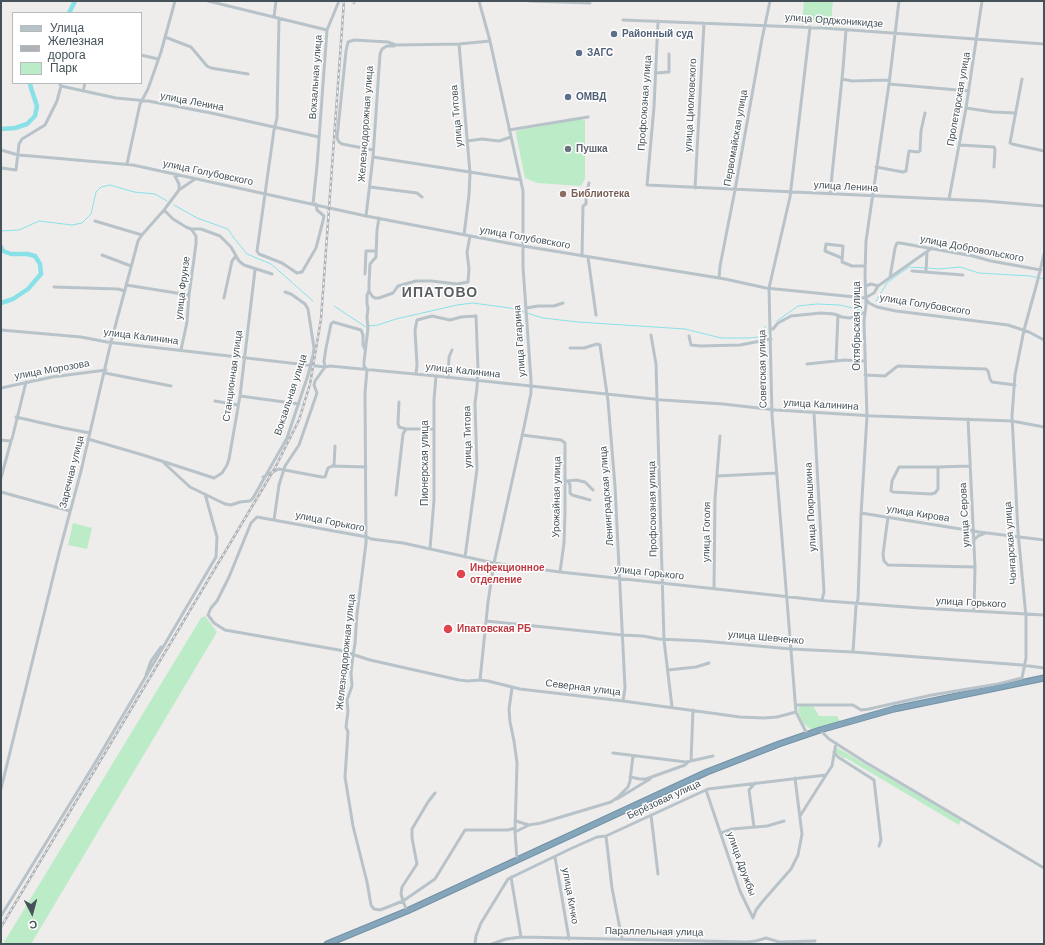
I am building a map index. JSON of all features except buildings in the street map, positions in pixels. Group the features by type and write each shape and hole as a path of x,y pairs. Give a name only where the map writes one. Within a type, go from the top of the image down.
{"highway":[{"path":"327,944 407,911 707,772 806,734 894,709 1044,678"}],"street":[{"path":"127,164 139,108 148,89 175,1"},
{"path":"208,1 327,30"},
{"path":"274,17 276,1"},
{"name":"Вокзальная улица","path":"265,194 257,251 262,256 282,263 297,273 302,272 316,248 324,216 317,210 315,204 319,137 327,30 339,1"},
{"name":"улица Гагарина","path":"479,1 490,41 523,191 523,267 531,386 522,436 494,563 480,680"},
{"path":"529,1 590,3"},
{"name":"Первомайская улица","path":"718,278 770,1"},
{"name":"Октябрьская улица","path":"853,652 867,416 864,361 866,241 899,1"},
{"name":"Пролетарская улица","path":"949,200 969,91 982,1"},
{"path":"265,194 279,101 279,18"},
{"name":"улица Орджоникидзе","path":"623,20 810,27 1044,44"},
{"name":"Профсоюзная улица","path":"647,185 654,107 658,21"},
{"name":"улица Циолковского","path":"695,188 704,23"},
{"name":"Советская улица","path":"796,712 772,409 769,288 790,193 810,27"},
{"path":"830,194 846,30"},
{"path":"165,37 191,47 207,66 211,68 248,74"},
{"path":"373,150 342,144 337,138 348,42 354,40 388,42 396,45 459,44 490,41"},
{"name":"улица Титова","path":"459,44 470,173 464,235"},
{"name":"Железнодорожная улица","path":"366,216 373,157 380,54 382,49 387,46 396,45"},
{"path":"656,73 668,72 669,54"},
{"path":"142,55 158,59"},
{"path":"842,79 852,81 889,82 969,91"},
{"path":"1022,79 1010,140 1011,144 1044,151"},
{"path":"83,91 85,84"},
{"path":"1,168 16,170 20,141 45,125 57,101 60,85"},
{"name":"улица Ленина","path":"60,85 130,100 142,100 212,113 319,137"},
{"path":"966,108 993,112 1015,112"},
{"path":"876,167 903,172 906,171 908,151 920,151 921,131 925,113"},
{"path":"509,130 588,117"},
{"path":"467,141 499,141 511,137"},
{"path":"959,145 994,147 994,167"},
{"name":"улица Голубовского","path":"1,150 18,155 127,164 366,216 523,246 718,278 769,288 865,298 869,303 896,311 1008,325 1024,330 1044,340"},
{"path":"373,157 521,180"},
{"path":"174,174 179,184 179,190"},
{"name":"Заречная улица","path":"1,789 90,433 111,342 138,241 179,190 195,179"},
{"path":"582,256 583,206 586,204 586,190 589,182"},
{"name":"улица Ленина","path":"647,185 1044,206"},
{"path":"370,187 417,193 422,197"},
{"path":"164,210 174,219 191,229 196,236 201,229"},
{"path":"379,218 376,257 370,264 370,291 372,296 379,298 393,293 398,286 416,281 457,284 468,282 469,269 467,252 470,236"},
{"path":"95,221 142,235"},
{"path":"191,229 201,229 220,236 231,247 236,256 244,265 255,270 272,274"},
{"name":"улица Фрунзе","path":"181,350 187,322 196,236"},
{"name":"улица Добровольского","path":"890,277 895,248 897,244 900,243 1041,270"},
{"path":"842,258 825,251 826,244 843,246 842,262 852,266 865,266"},
{"path":"865,298 874,293 878,286 890,277 932,248"},
{"path":"365,274 366,251 376,251"},
{"path":"926,271 927,252"},
{"path":"1044,254 1040,275 1044,276"},
{"path":"102,255 131,266"},
{"path":"224,298 232,261 236,256"},
{"path":"588,257 596,315"},
{"path":"365,264 370,264"},
{"name":"Станционная улица","path":"163,462 214,478 222,473 227,465 240,396 255,270"},
{"path":"912,271 963,275"},
{"name":"Чонгарская улица","path":"796,705 852,705 861,710 1022,678 1026,658 1025,614 1018,537 1012,421 1015,385 1024,330 1040,275"},
{"path":"126,284 189,295"},
{"path":"866,286 872,284 878,286"},
{"path":"54,287 118,289 125,291"},
{"name":"Железнодорожная улица","path":"370,291 367,295 368,326 364,366 368,370 366,388 367,537 357,614 357,633 351,673 352,686 347,700 348,711 346,727 348,732 345,776 353,826 372,907 376,910 380,910 403,901"},
{"name":"Вокзальная улица","path":"163,462 190,487 225,504 231,505 250,501 253,498 287,438 308,375 314,348 308,309 305,304 285,292"},
{"path":"526,309 538,306 554,306 563,302"},
{"path":"771,329 778,323 791,316 821,313 854,317 865,312"},
{"name":"улица Титова","path":"416,374 416,320 432,316 450,320 468,316 476,316 477,381 475,403 477,469 465,557"},
{"path":"836,361 838,320 840,316"},
{"name":"Вокзальная улица","path":"274,520 279,485 285,466 299,445 315,402 317,393 314,385 315,381 325,367 324,361 331,324 333,322 361,330 365,349"},
{"name":"улица Калинина","path":"1,330 81,337 111,342 325,367 330,366 416,374 658,400 867,416 1012,421 1044,427"},
{"name":"Профсоюзная улица","path":"651,335 656,364 658,400 664,640 672,707"},
{"path":"689,336 691,345 701,346 740,345 771,339"},
{"name":"Ленинградская улица","path":"570,348 600,345 608,401 615,486 625,688 623,701"},
{"path":"448,378 449,357 452,350"},
{"path":"807,364 845,360 864,361"},
{"path":"865,375 885,376 898,366 981,368 988,371 992,382 1015,385"},
{"name":"улица Морозова","path":"1,388 82,372 105,371 171,386"},
{"name":"Пионерская улица","path":"430,549 434,500 434,400 436,376"},
{"path":"1,478 26,382"},
{"path":"240,396 299,404"},
{"path":"215,401 238,405"},
{"path":"400,402 398,423 400,427 406,430 434,428"},
{"name":"улица Покрышкина","path":"814,412 824,592 822,600"},
{"path":"16,418 90,433"},
{"name":"улица Серова","path":"968,419 974,530 974,610"},
{"path":"396,495 403,434 406,430"},
{"name":"Урожайная улица","path":"522,436 561,440 564,442 566,449 567,481 565,496 564,543 560,572"},
{"name":"улица Гоголя","path":"714,588 715,499 720,436"},
{"path":"88,439 163,462"},
{"path":"1,440 11,440"},
{"path":"334,466 335,446"},
{"path":"263,477 276,470 325,477 328,468 334,466 366,467"},
{"path":"938,466 938,489 935,493 892,491 892,481 899,468 938,466 970,466"},
{"path":"717,476 777,473"},
{"path":"573,496 570,493 570,485 567,481 576,480 585,482 594,490"},
{"path":"2,491 70,511"},
{"path":"1,916 6,911 145,679 151,661 156,652 164,645 216,557 217,537 205,494"},
{"path":"565,496 573,496 590,500"},
{"name":"улица Кирова","path":"861,513 986,533 1044,540"},
{"name":"улица Горького","path":"353,655 338,650 222,629 214,623 208,615 229,577 251,523 257,517 430,549 494,563 560,572 787,597 920,608 1044,615"},
{"path":"888,517 883,554 884,560 888,565 975,567"},
{"path":"974,540 978,536 986,533"},
{"name":"улица Шевченко","path":"486,621 642,636 664,640 702,641 791,649 853,652 1024,665 1044,668"},
{"name":"Северная улица","path":"353,655 459,680 480,680 498,683 512,688 764,718 777,717 796,712"},
{"path":"668,670 696,667 709,663"},
{"path":"512,688 509,709 517,763 515,820 517,860"},
{"path":"689,762 693,710"},
{"path":"796,712 806,734"},
{"path":"820,730 825,736 836,743 1044,868"},
{"path":"800,816 832,766 836,743"},
{"path":"834,752 838,757 874,780 880,840 879,846"},
{"path":"613,753 689,762"},
{"path":"611,802 618,798 628,787 633,756"},
{"path":"630,777 646,779 685,765 689,762 713,756"},
{"path":"403,901 436,879 464,830 515,830 541,823 611,802 626,795 657,775"},
{"name":"Берёзовая улица","path":"511,877 597,837 606,836 710,788 826,775"},
{"path":"795,778 800,816"},
{"path":"754,827 749,790 755,783"},
{"name":"улица Дружбы","path":"706,790 740,891 753,918 756,910 791,869 795,862 798,855 802,834 800,816"},
{"path":"407,911 401,894 402,887 417,864 412,838 412,829 435,793"},
{"path":"651,815 658,874"},
{"path":"515,820 529,825"},
{"path":"721,833 732,829 776,824 784,821"},
{"path":"606,836 612,888 622,939"},
{"name":"улица Кичко","path":"555,856 569,939"},
{"path":"475,944 476,936 481,923 504,883 511,877 521,938"},
{"path":"1,912 6,911"},
{"name":"Параллельная улица","path":"492,944 506,939 521,938 748,942 766,938 779,942 815,941"}],"green space":[{"path":"804,1 833,1 831,23 802,21"},
{"path":"584,118 582,120 585,120 585,179 581,186 537,183 525,178 516,131"},
{"path":"73,523 92,528 87,549 68,545"},
{"path":"205,616 217,632 31,944 3,944 201,618"},
{"path":"800,706 813,706 819,716 837,716 840,721 812,730 804,724 799,714 798,708"},
{"path":"836,747 961,820 959,825 846,758 843,758 836,752"}],"waterway":[{"path":"70,12 75,1"},
{"path":"1,129 15,128 27,124 35,116 37,106 30,84"},
{"path":"1,231 19,230 39,221 72,225 82,223 91,214 96,192 101,187 110,185 134,192 155,194 167,201"},
{"path":"174,205 197,218 228,229 247,254 271,264 313,301"},
{"path":"1,247 3,251 11,254 27,254 35,256 40,264 41,274 28,289 13,299 1,303"},
{"path":"876,301 887,283 909,267 925,268"},
{"path":"928,268 939,269 960,267 979,273 1030,276 1044,279"},
{"path":"369,326 457,305 473,303 517,309 524,312"},
{"path":"777,321 798,306 817,304 840,305 862,310"},
{"path":"334,306 366,327"},
{"path":"527,313 543,318 578,322 685,329 721,338 759,337 766,326"}],"railway":[{"path":"1,927 275,468 299,420 310,384 321,319 344,1"}],"place":[{"name":"Районный суд","path":"614,34"},
{"name":"ЗАГС","path":"579,53"},
{"name":"ОМВД","path":"568,97"},
{"name":"Пушка","path":"568,149"},
{"name":"Библиотека","path":"563,194"},
{"name":"Инфекционное отделение","path":"461,574"},
{"name":"Ипатовская РБ","path":"448,629"}],"district":[{"name":"ИПАТОВО","path":"440,293"}]}
